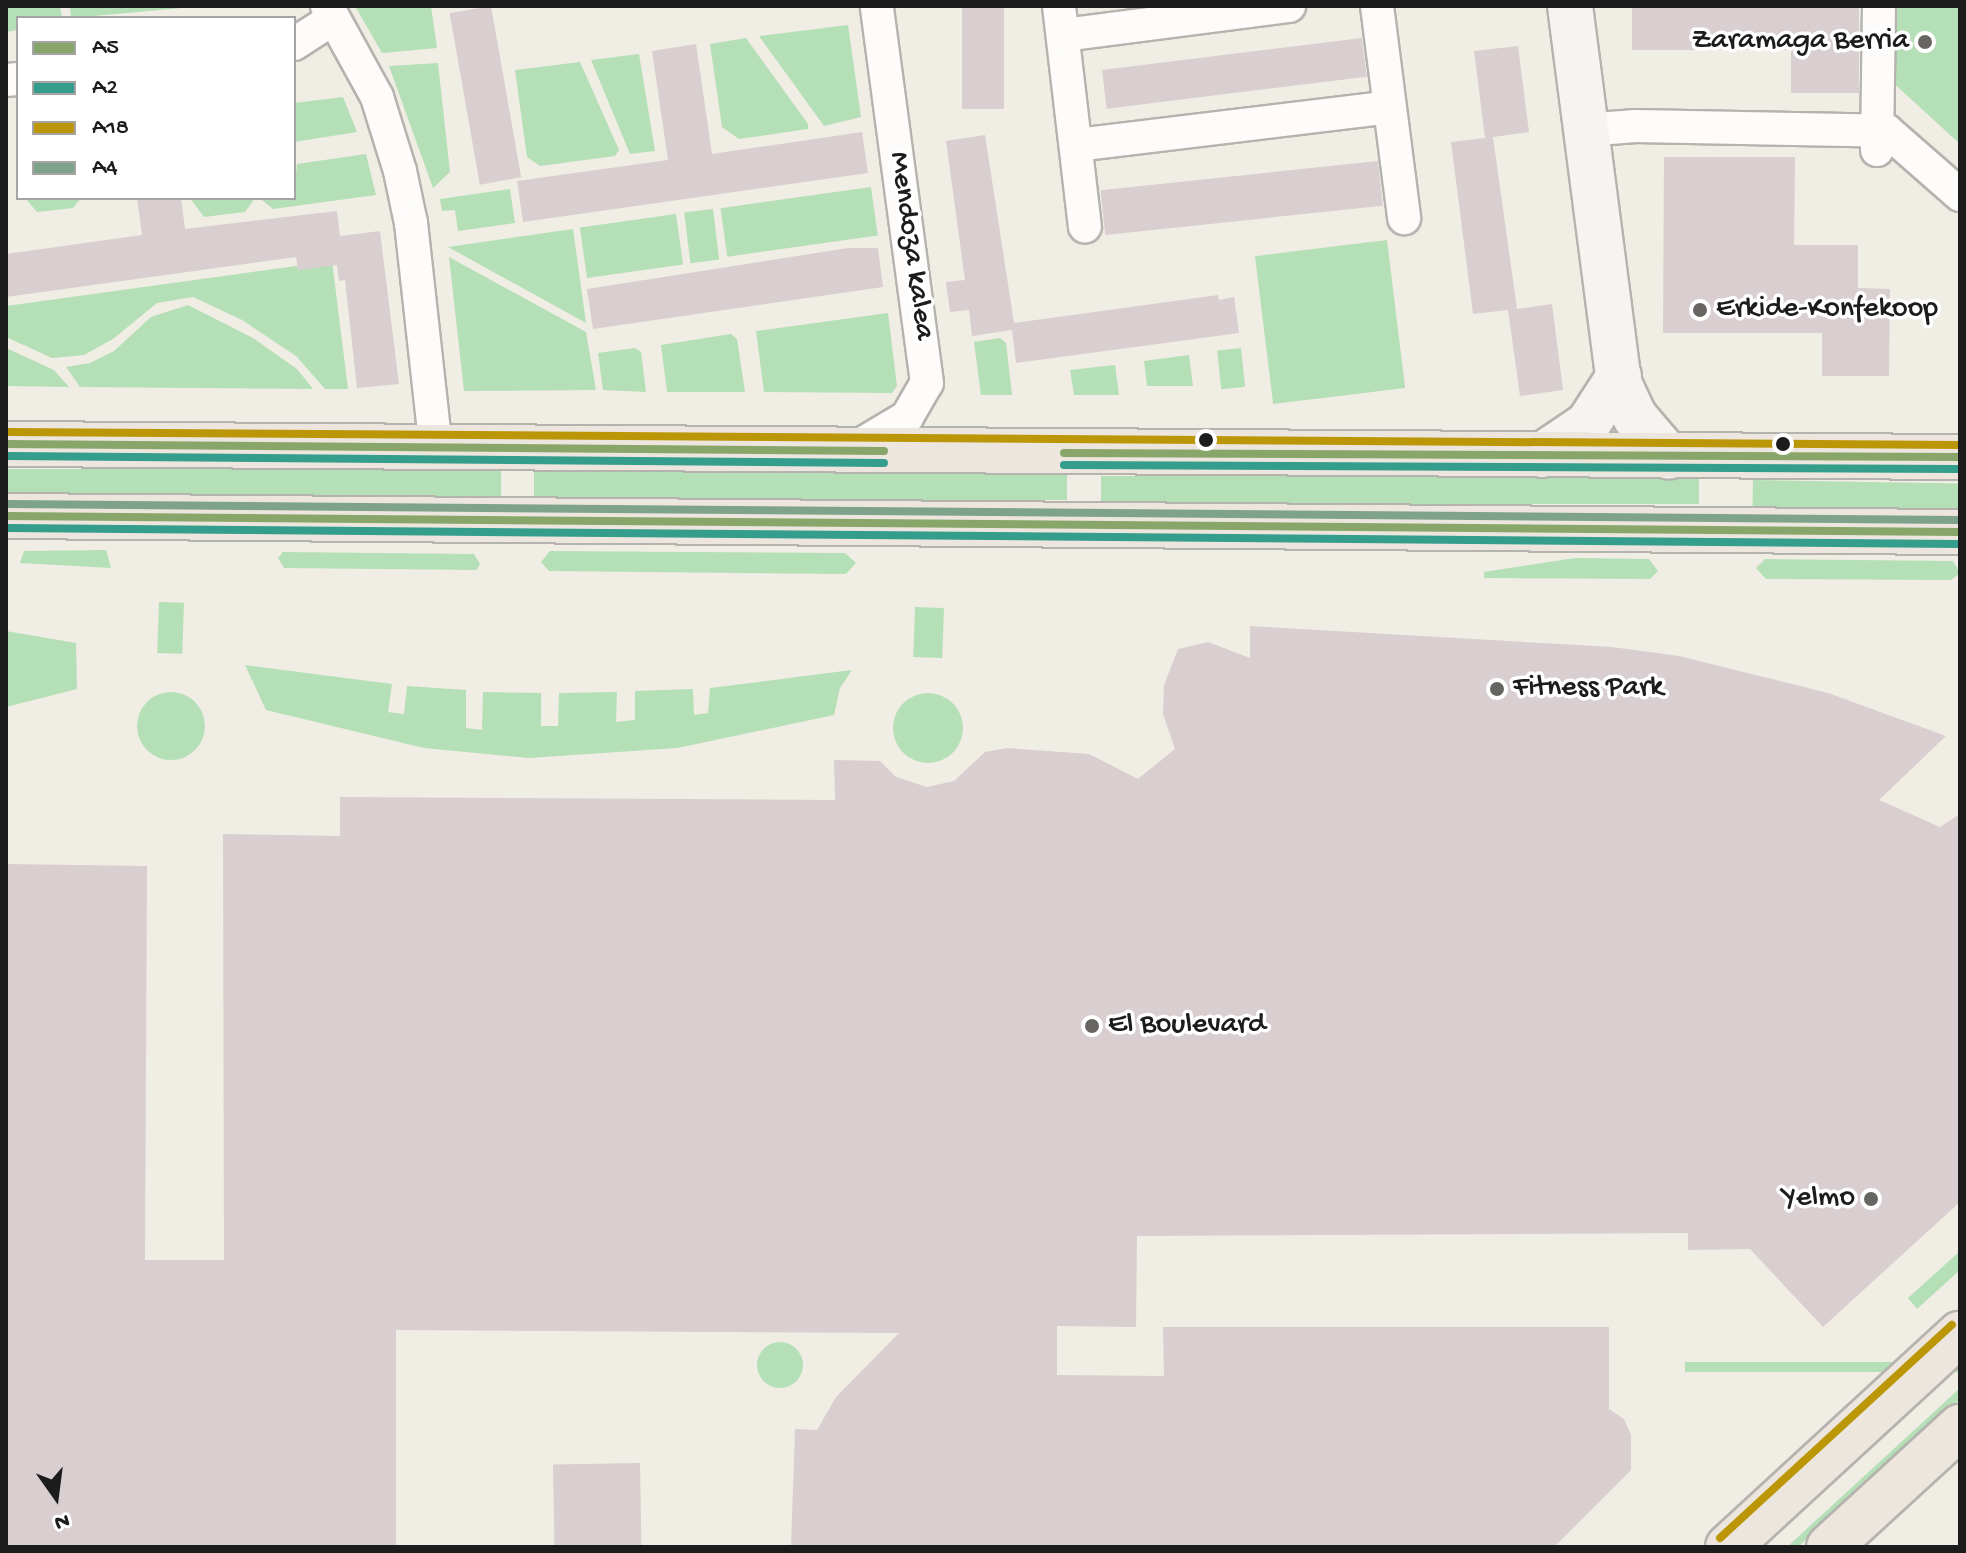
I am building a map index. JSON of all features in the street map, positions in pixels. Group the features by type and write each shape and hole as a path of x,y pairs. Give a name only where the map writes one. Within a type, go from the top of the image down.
{"main road":[{"path":"6,444 1960,457"},
{"path":"6,516 1960,532"},
{"path":"1728,1547 1960,1334"},
{"path":"1829,1547 1960,1427"}],"street":[{"name":"Mendoza kalea","path":"852,450 907,417 927,383 877,6"},
{"path":"1085,226 1061,20 1289,6"},
{"path":"1377,6 1404,218"},
{"path":"1570,6 1584,130 1619,376 1635,417 1669,457"},
{"path":"1876,140 1879,6"},
{"path":"296,42 330,12 377,97 400,171 415,252 436,448"},
{"path":"1077,145 1389,107"},
{"path":"1584,130 1636,126 1876,140 1897,136 1960,195"},
{"path":"1542,455 1588,424 1619,376"}],"green space":[{"path":"6,6 60,6 62,16 16,16 16,30 6,32"},
{"path":"70,6 204,6 93,16 71,16"},
{"path":"355,6 431,6 437,48 382,53"},
{"name":"Zaramaga Berria","path":"1889,6 1960,6 1960,144 1889,79"},
{"path":"848,25 861,117 824,126 759,36"},
{"path":"746,38 808,124 808,129 739,139 722,127 710,44"},
{"path":"639,54 655,151 630,154 591,60"},
{"path":"580,62 619,150 615,156 540,166 527,157 515,70"},
{"path":"438,63 450,172 433,188 389,66"},
{"path":"343,97 357,132 296,142 296,103"},
{"path":"366,154 376,195 273,209 262,200 296,200 297,164"},
{"path":"871,187 878,236 727,257 720,208"},
{"path":"510,189 515,223 458,231 455,210 442,211 440,199"},
{"path":"27,200 79,200 73,208 37,212"},
{"path":"191,200 253,200 245,212 204,217"},
{"path":"713,209 719,260 690,263 684,213"},
{"path":"676,214 683,265 587,278 580,227"},
{"path":"573,229 586,323 448,247"},
{"path":"1387,240 1405,388 1273,404 1255,256"},
{"path":"449,257 586,332 596,390 464,391"},
{"path":"332,261 348,389 325,389 296,356 242,320 193,297 157,303 113,339 84,355 52,358 6,337 6,306"},
{"path":"188,305 253,338 297,369 313,389 80,387 66,367 90,363 114,351 151,317"},
{"path":"888,313 897,386 892,393 764,392 756,331"},
{"path":"731,334 737,339 745,392 667,392 661,345"},
{"path":"1000,338 1006,343 1012,395 981,395 974,342"},
{"path":"6,348 54,370 69,387 6,386"},
{"path":"635,348 641,352 646,392 603,390 598,353"},
{"path":"1241,348 1245,387 1221,389 1217,351"},
{"path":"1189,355 1193,386 1147,386 1144,361"},
{"path":"1115,365 1119,395 1074,395 1070,370"},
{"path":"6,469 501,469 501,497 6,497"},
{"path":"534,472 1067,472 1067,500 534,500"},
{"path":"1101,476 1699,476 1699,504 1101,504"},
{"path":"1753,480 1960,484 1959,513 1752,509"},
{"path":"106,550 111,568 20,563 24,551"},
{"path":"550,551 845,553 856,563 846,574 549,571 541,562"},
{"path":"283,552 474,554 480,564 477,570 284,568 278,558"},
{"path":"1575,558 1649,559 1658,571 1650,579 1484,578 1484,572"},
{"path":"1765,559 1953,561 1960,573 1951,580 1766,579 1756,568"},
{"path":"159,602 184,603 182,654 157,653"},
{"path":"915,607 944,608 942,658 913,657"},
{"path":"6,631 76,643 77,689 6,707"},
{"path":"245,665 392,684 388,712 404,714 407,686 466,690 466,728 482,730 483,692 541,693 541,726 558,726 559,693 617,692 616,722 635,720 635,691 693,689 694,715 708,713 710,688 852,670 840,688 834,715 677,748 529,758 424,748 266,710"},
{"path":"171,692 195,702 205,726 195,750 171,760 147,750 137,726 147,702"},
{"path":"935,693 957,708 963,728 961,742 953,753 942,761 921,763 903,753 895,742 893,721 903,703 914,695"},
{"path":"1960,1251 1960,1270 1917,1309 1908,1298"},
{"path":"780,1342 796,1349 803,1365 796,1381 780,1388 764,1381 757,1365 764,1349"},
{"path":"1685,1362 1960,1362 1960,1372 1685,1372"},
{"path":"1960,1388 1960,1399 1798,1547 1787,1547"}],"building":[{"path":"491,6 521,177 480,185 450,13"},
{"path":"962,6 1004,6 1004,109 962,109"},
{"path":"1632,6 1859,6 1859,93 1791,93 1791,50 1632,50"},
{"path":"1362,38 1367,77 1107,109 1102,70"},
{"path":"696,44 712,154 862,132 868,173 523,222 517,181 668,160 652,51"},
{"path":"1518,46 1529,132 1493,137 1517,309 1552,304 1563,390 1520,396 1508,310 1516,309 1473,314 1451,142 1485,138 1474,51"},
{"path":"985,135 1014,323 1218,295 1219,300 1234,297 1239,333 1016,363 1012,330 972,336 969,310 950,312 946,282 965,280 946,141"},
{"path":"1664,157 1795,157 1794,245 1858,245 1858,288 1890,289 1889,376 1822,376 1822,333 1663,333"},
{"path":"1378,161 1383,206 1105,235 1101,190"},
{"path":"137,200 181,200 185,229 337,211 340,236 380,231 399,384 357,388 345,280 339,281 337,265 298,270 296,257 6,297 6,254 142,235"},
{"path":"848,248 878,248 883,287 593,329 587,289"},
{"name":"El Boulevard","path":"1250,626 1612,647 1679,656 1828,693 1946,736 1879,800 1940,827 1960,814 1960,1202 1823,1327 1750,1249 1688,1250 1688,1233 1137,1236 1136,1327 1057,1326 1057,1375 1164,1376 1163,1327 1609,1327 1609,1409 1624,1419 1631,1435 1631,1470 1554,1547 791,1547 795,1429 817,1430 836,1397 899,1333 396,1330 396,1547 6,1547 6,864 147,866 145,1260 224,1260 223,834 340,836 340,797 835,800 834,760 880,761 896,777 927,787 954,781 985,752 1007,748 1089,754 1138,779 1175,749 1163,714 1164,685 1178,649 1208,642 1250,658"},
{"path":"640,1463 641,1547 554,1547 553,1465"}],"transit line":[{"name":"A18","path":"6,432 1960,445"},
{"name":"A5","path":"6,444 884,451"},
{"name":"A5","path":"1064,453 1960,457"},
{"name":"A2","path":"6,456 884,463"},
{"name":"A2","path":"1064,465 1960,469"},
{"name":"A4","path":"6,504 1960,520"},
{"name":"A5","path":"6,516 1960,532"},
{"name":"A2","path":"6,528 1960,544"},
{"name":"A18","path":"1720,1538 1952,1325"}],"place":[{"name":"Zaramaga Berria","path":"1925,42"},
{"name":"Erkide-Konfekoop","path":"1700,310"},
{"name":"Fitness Park","path":"1497,689"},
{"name":"El Boulevard","path":"1092,1026"},
{"name":"Yelmo","path":"1871,1199"}]}
